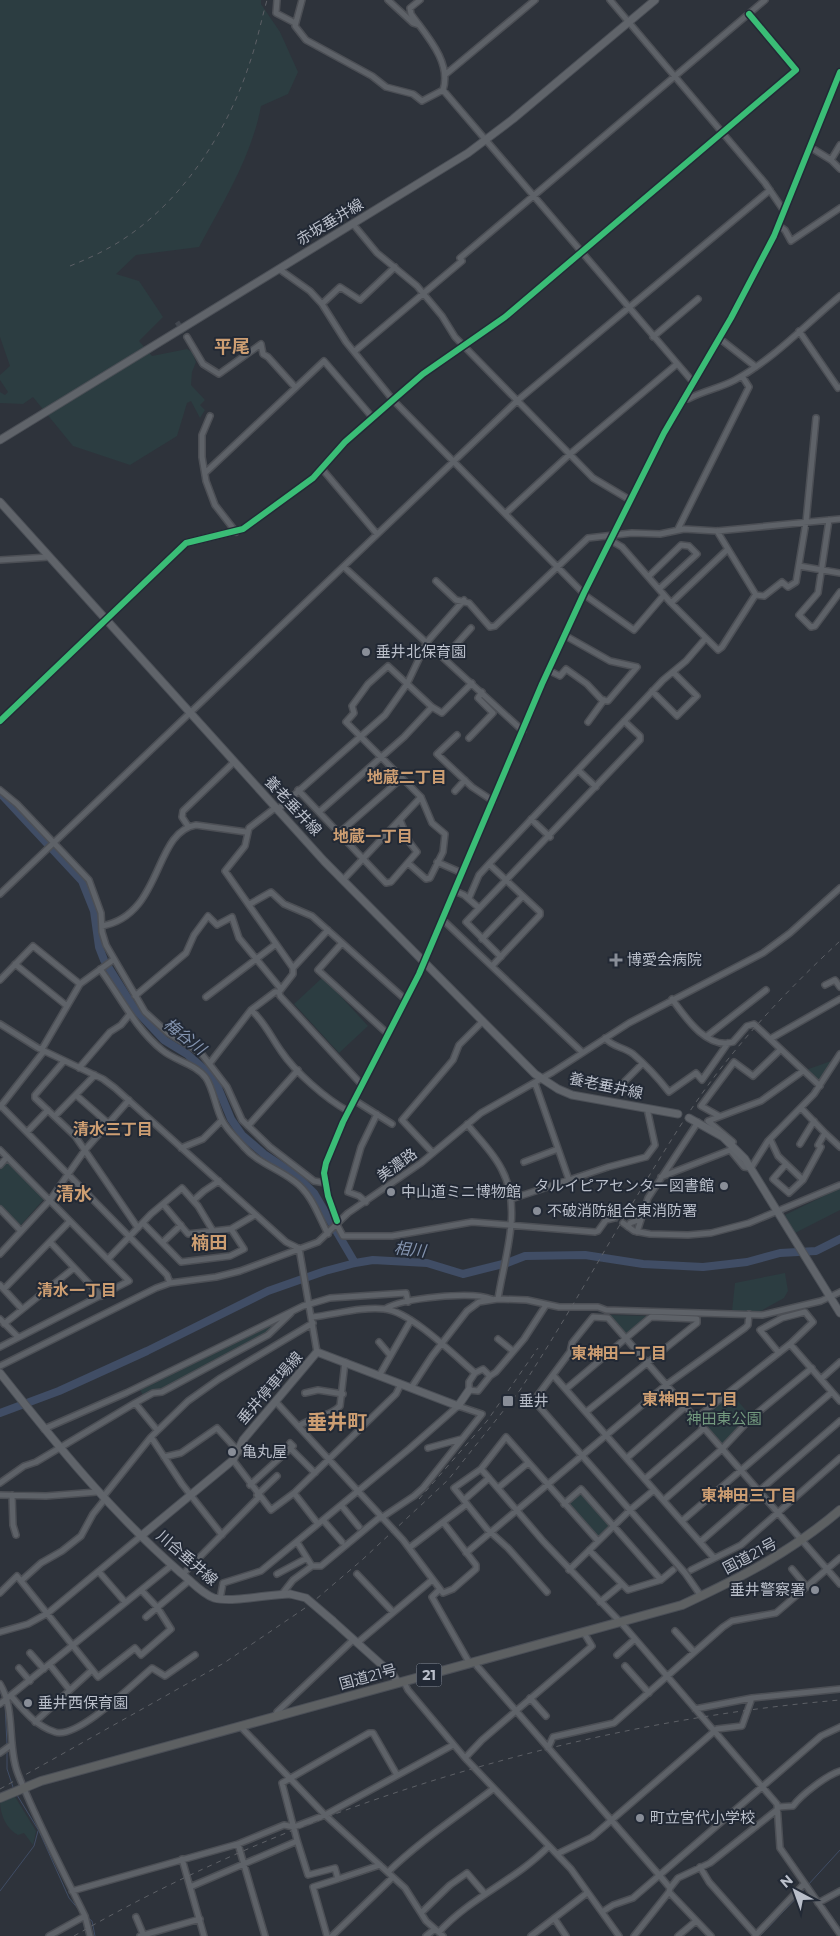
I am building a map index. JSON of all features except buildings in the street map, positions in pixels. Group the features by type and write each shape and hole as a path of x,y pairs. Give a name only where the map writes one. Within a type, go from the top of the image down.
{"highway":[{"name":"国道21号","path":"0,1798 23,1788 240,1726 682,1605 768,1563 802,1541 840,1510"}],"main road":[{"name":"赤坂垂井線","path":"0,440 279,270 486,140 655,0"},
{"name":"養老垂井線","path":"0,502 276,809 343,880 483,1021 538,1081 572,1095 678,1114"},
{"path":"689,1118 730,1143 751,1168 840,1313"},
{"name":"垂井停車場線","path":"142,1536 233,1460 239,1452 243,1440 317,1352 458,1406"},
{"name":"川合垂井線","path":"0,1373 58,1448 102,1496 172,1565 209,1595 220,1599 282,1594 306,1598 401,1682"},
{"path":"458,1406 469,1390"}],"street":[{"path":"278,0 276,13 295,23"},
{"path":"302,0 295,23 297,31 306,40 372,76 386,87 413,94 422,101 444,90"},
{"path":"388,0 413,23 419,25"},
{"path":"420,0 410,8 437,53 446,74 444,90 693,382"},
{"path":"446,74 535,0"},
{"path":"610,0 770,190 784,211"},
{"path":"355,351 424,295 462,261 460,258 765,0"},
{"path":"0,721 186,543 236,532 252,524 323,470 345,442 372,417 463,346 490,328 796,70 748,14"},
{"path":"614,1218 606,1220 598,1231 595,1232 461,1223 392,1236 346,1237 336,1223 325,1183 326,1163 348,1111 424,962 564,634 630,500 684,398 719,338 778,225 840,74"},
{"path":"831,160 840,144"},
{"path":"810,147 831,160 840,169"},
{"path":"0,894 518,400 770,190"},
{"path":"778,225 785,230 791,241 840,208"},
{"path":"353,224 377,252 409,278 463,346 598,482 630,500"},
{"path":"322,304 340,287 360,300 396,267"},
{"path":"279,270 310,291 322,304 393,400 454,459 584,593 634,630 664,595"},
{"path":"684,398 688,399 756,368 780,350 840,296"},
{"path":"653,337 698,299"},
{"path":"799,331 838,388 840,387"},
{"path":"187,337 203,364 219,374 261,344 263,354 268,356 295,387"},
{"path":"719,338 756,368"},
{"path":"205,473 324,361 372,417"},
{"path":"506,514 570,454 677,364"},
{"path":"678,529 749,387 742,376"},
{"path":"210,416 202,436 205,473 215,505 236,532"},
{"path":"756,595 764,596 782,582 791,587 796,582 806,522 816,418"},
{"path":"323,470 377,534"},
{"path":"436,581 456,600 464,600 477,610 490,627 495,626 585,539 660,534 678,529 717,531 840,519"},
{"path":"829,520 818,593 799,615 811,627 815,626 840,592"},
{"path":"717,531 756,595"},
{"path":"611,538 649,576 705,639 718,650 722,648 756,595"},
{"path":"649,576 681,545 689,546 696,554 659,589"},
{"path":"671,603 728,550"},
{"path":"0,560 48,556"},
{"path":"799,566 840,573"},
{"path":"344,567 523,730"},
{"path":"102,926 114,924 144,898 169,846 177,834 188,826 196,825 246,832 276,809 385,715 407,684 427,642 464,600"},
{"path":"444,658 471,628"},
{"path":"548,670 560,676 566,669 604,700 608,701 638,667 610,661 564,634"},
{"path":"469,898 479,875 489,864 652,691 705,639"},
{"path":"408,863 426,879 430,878 442,852 445,834 432,823 421,797 346,722 354,714 352,706 368,684 388,666 432,707 442,713 472,683"},
{"path":"652,691 677,716 697,696 673,672"},
{"path":"469,738 493,713 478,698 482,692"},
{"path":"588,722 604,700"},
{"path":"319,812 418,724 432,707"},
{"path":"501,957 465,923 550,837 640,740 640,736 624,721"},
{"path":"457,735 437,754 465,780 493,801"},
{"path":"188,826 182,817 183,811 234,762"},
{"path":"578,770 596,787"},
{"path":"339,833 402,778"},
{"path":"455,791 465,780"},
{"path":"0,790 89,880 99,906 106,945 112,961 145,1012 159,1027 201,1052 227,1087 237,1112 248,1126 278,1154 310,1178 325,1183"},
{"path":"298,790 386,883 391,882 417,852 410,843 400,820"},
{"path":"343,880 421,797"},
{"path":"531,819 550,837"},
{"path":"210,1063 251,1010 280,990 293,974 293,968 250,904 224,871 245,846 246,832"},
{"path":"437,862 462,873"},
{"path":"489,864 540,912 540,915 492,966"},
{"name":"美濃路","path":"336,1223 433,1154 467,1124 496,1103 538,1081 582,1052 672,999 763,953 790,933 840,888"},
{"path":"455,891 469,898 479,908"},
{"path":"250,904 271,892 284,904 312,916 406,1000"},
{"path":"482,939 523,896"},
{"path":"135,996 186,953 194,935 208,916 217,925 232,916 239,938 280,990 280,996 362,1084"},
{"path":"442,919 582,1052"},
{"path":"293,968 328,930"},
{"path":"342,943 318,970 388,1034"},
{"path":"206,997 276,944"},
{"path":"0,980 33,946 80,984"},
{"path":"112,961 80,984 43,1050 0,1106 167,1275 170,1283"},
{"path":"15,964 67,1006"},
{"path":"100,968 130,1014 163,1051 202,1073 208,1080 222,1120 252,1155 275,1171 287,1176 303,1190 329,1234"},
{"path":"825,985 838,979 840,987"},
{"path":"707,1036 766,990"},
{"path":"672,999 696,1031 728,1043 733,1042 752,1024 820,1086"},
{"path":"770,1040 840,1000"},
{"path":"251,1010 264,1025 280,1050 298,1070 337,1105 348,1111"},
{"path":"79,1068 110,1032 121,1026 130,1014"},
{"path":"433,1154 402,1120 454,1060 460,1045 483,1021"},
{"path":"0,1024 43,1050 103,1078 130,1100 255,1215 299,1251 310,1303 317,1352"},
{"path":"605,1038 619,1048 633,1054 669,1092 696,1073 702,1080 728,1043"},
{"path":"719,1116 701,1106 734,1062 752,1076 780,1050"},
{"path":"661,1177 730,1150 744,1167 751,1168 760,1151 770,1139 820,1086 840,1054"},
{"path":"64,1061 35,1095 35,1098 55,1116 85,1150 138,1228"},
{"path":"625,1080 642,1064"},
{"path":"248,1126 298,1070"},
{"path":"733,1142 708,1121 761,1101 803,1071"},
{"path":"55,1116 94,1075"},
{"path":"538,1081 569,1180"},
{"path":"76,1095 108,1123"},
{"path":"0,1254 50,1200 85,1150 130,1100"},
{"path":"354,1100 392,1124"},
{"path":"801,1108 840,1147"},
{"path":"27,1132 48,1110"},
{"path":"511,1199 608,1167 646,1157 655,1145 648,1113"},
{"path":"366,1202 359,1196 348,1192 361,1147 377,1114"},
{"path":"181,1148 203,1139 222,1120"},
{"path":"800,1144 814,1121"},
{"path":"637,1232 648,1198 698,1122"},
{"path":"467,1124 502,1170 511,1199 511,1225 498,1296"},
{"path":"786,1164 773,1179 789,1193 803,1180 821,1147 818,1145 825,1133"},
{"path":"770,1139 778,1156 803,1180"},
{"path":"524,1162 558,1149"},
{"path":"0,1150 129,1281 0,1347"},
{"path":"0,1165 7,1156"},
{"path":"194,1200 219,1182"},
{"path":"641,1219 625,1225 637,1232 688,1235 711,1233 749,1223 776,1210 819,1196 840,1185"},
{"path":"108,1259 143,1223 182,1188 194,1200 212,1231"},
{"path":"163,1204 188,1234 231,1229 255,1215"},
{"path":"0,1210 21,1231"},
{"path":"22,1309 2,1287 70,1221"},
{"path":"143,1223 181,1262 230,1256 244,1249 231,1229"},
{"path":"0,1366 170,1283 216,1277 299,1251 318,1242 329,1234 336,1223"},
{"path":"163,1242 181,1225"},
{"path":"50,1242 101,1296"},
{"path":"18,1337 2,1321 22,1309 74,1268"},
{"path":"411,1388 472,1306 498,1296 574,1309 598,1307 606,1310 762,1315 829,1297 840,1292"},
{"path":"43,1427 126,1393 310,1303 330,1298 406,1293 408,1302"},
{"path":"21,1581 41,1563 62,1551 81,1536 102,1496 157,1430 188,1401 312,1320 385,1309 408,1302 476,1296 491,1300"},
{"path":"490,1376 483,1369 475,1373 469,1382 469,1390 478,1391 490,1376 496,1372 546,1304"},
{"path":"385,1309 411,1320 475,1373"},
{"path":"0,1483 24,1466 36,1462 135,1403 162,1392 268,1335 292,1311"},
{"path":"696,1419 779,1353 790,1344 813,1322 805,1312 782,1318 760,1330 779,1353"},
{"path":"466,1553 666,1385 745,1328 748,1325 749,1314"},
{"path":"701,1596 630,1510 536,1403 535,1399 570,1352 572,1343 593,1317 608,1318 840,1584"},
{"path":"566,1389 651,1317 697,1319 697,1323 586,1412"},
{"path":"379,1376 411,1320"},
{"path":"498,1339 513,1351"},
{"path":"379,1342 390,1355"},
{"path":"790,1344 840,1401"},
{"path":"299,1426 309,1419 328,1414 338,1408 343,1394 344,1362"},
{"path":"821,1379 840,1362"},
{"path":"664,1500 722,1449 751,1418 812,1368"},
{"path":"553,1375 714,1558"},
{"path":"233,1460 258,1496 271,1510 294,1493 396,1394 400,1384"},
{"path":"305,1393 318,1390 343,1394"},
{"path":"682,1521 832,1392"},
{"path":"276,1402 409,1548 442,1593 447,1592 476,1569 476,1565 443,1522"},
{"path":"135,1403 157,1430"},
{"path":"220,1599 223,1583 261,1571 358,1492 458,1406 482,1414 414,1496 381,1518 321,1566 312,1566 293,1580 282,1594"},
{"path":"626,1458 685,1407"},
{"path":"321,1415 326,1425"},
{"path":"700,1542 840,1421"},
{"path":"164,1457 181,1453 217,1428 239,1452"},
{"path":"645,1479 703,1428"},
{"path":"151,1437 191,1496 222,1535"},
{"path":"547,1592 491,1532 454,1488 481,1469 506,1437 598,1541"},
{"path":"428,1448 450,1444 463,1438"},
{"path":"250,1485 290,1445 315,1473"},
{"path":"690,1570 741,1545 840,1458"},
{"path":"498,1488 528,1463"},
{"path":"481,1469 569,1570 621,1623 762,1787 778,1808 780,1848 839,1935"},
{"path":"183,1574 277,1476"},
{"path":"409,1548 443,1522 489,1478"},
{"path":"564,1504 581,1489 661,1580"},
{"path":"569,1570 630,1510 654,1490"},
{"path":"294,1493 318,1524"},
{"path":"0,1495 102,1496"},
{"path":"12,1495 13,1525 16,1535"},
{"path":"341,1505 359,1527"},
{"path":"323,1520 342,1542"},
{"path":"0,1632 28,1624 48,1613 142,1536"},
{"path":"297,1542 312,1566"},
{"path":"589,1550 628,1590 661,1580 673,1570"},
{"path":"277,1574 307,1558"},
{"path":"548,1748 553,1737 614,1722 728,1624 776,1613 840,1558"},
{"path":"5,1701 172,1565"},
{"path":"792,1569 807,1587"},
{"path":"99,1572 125,1602"},
{"path":"357,1574 393,1612"},
{"path":"0,1593 17,1576 98,1677 135,1648 141,1655 171,1629 157,1607 142,1591"},
{"path":"146,1617 190,1580"},
{"path":"276,1717 277,1712 355,1641 432,1580"},
{"path":"600,1602 622,1584"},
{"path":"439,1590 432,1597 473,1663 711,1936"},
{"path":"675,1631 694,1652"},
{"path":"465,1758 482,1740 592,1646 584,1633"},
{"path":"617,1655 635,1640"},
{"path":"30,1652 44,1670"},
{"path":"5,1701 35,1722 56,1733 66,1732 110,1706 152,1668 165,1676 195,1655"},
{"path":"50,1665 69,1689"},
{"path":"625,1666 648,1692"},
{"path":"19,1668 30,1681"},
{"path":"35,1722 92,1670"},
{"path":"401,1682 453,1745 493,1789 558,1854 619,1936"},
{"path":"0,1684 5,1701 11,1746 23,1788 85,1916 90,1936"},
{"path":"695,1709 752,1698 840,1689"},
{"path":"530,1698 546,1716"},
{"path":"558,1854 592,1838 715,1731 742,1726 752,1698"},
{"path":"240,1726 325,1815 405,1888 421,1913 439,1932"},
{"path":"602,1912 613,1905 633,1898 821,1736 840,1727"},
{"path":"338,1879 335,1868 308,1875 282,1782 291,1779 370,1733 373,1733 397,1776"},
{"path":"72,1891 238,1844 284,1825 294,1827 325,1815 453,1745"},
{"path":"0,1753 11,1746"},
{"path":"634,1936 678,1878 710,1863 778,1808 793,1806 801,1795 812,1790 828,1776 840,1771"},
{"path":"388,1872 412,1849 429,1839 493,1789"},
{"path":"190,1887 245,1865 297,1840"},
{"path":"238,1844 265,1936"},
{"path":"426,1936 439,1932 463,1909 521,1872 550,1846"},
{"path":"182,1859 204,1936"},
{"path":"327,1936 313,1887 380,1865"},
{"path":"700,1867 709,1882 755,1936 806,1886"},
{"path":"421,1913 450,1885 467,1873 485,1894"},
{"path":"332,1936 394,1877"},
{"path":"818,1903 840,1891"},
{"path":"531,1936 587,1893"},
{"path":"49,1936 85,1916"},
{"path":"136,1917 143,1936 200,1919"},
{"path":"554,1918 566,1936"},
{"path":"678,1936 696,1921"}],"green space":[{"path":"0,0 261,0 261,4 280,32 298,72 288,94 261,106 257,125 244,161 199,247 136,255 116,274 139,281 163,317 139,341 152,356 187,349 192,352 196,362 192,372 191,385 205,400 200,405 205,410 200,418 191,401 187,403 177,436 130,465 73,446 33,397 23,404 0,403 0,392 5,395 8,392 0,380 0,375 10,366 0,337"},
{"path":"323,977 368,1026 339,1053 294,1004"},
{"path":"837,1059 820,1086 803,1071"},
{"path":"8,1161 44,1199 20,1226 0,1205 0,1170"},
{"path":"840,1188 840,1210 795,1233 785,1215"},
{"path":"785,1273 788,1291 784,1298 759,1312 732,1311 735,1283"},
{"path":"288,1314 266,1335 163,1390 144,1397 139,1388"},
{"path":"609,1315 652,1316 627,1336"},
{"name":"神田東公園","path":"730,1392 751,1416 723,1445 698,1417"},
{"path":"581,1489 612,1525 599,1538 566,1503"},
{"path":"14,1795 36,1831 33,1845 24,1833 18,1835 10,1829 1,1811 0,1801"}],"waterway":[{"name":"梅谷川","path":"0,793 82,881 94,911 99,947 104,960 134,1008 164,1040 187,1054 214,1078 231,1119 242,1135 264,1154 297,1176 314,1193 355,1263"},
{"name":"相川","path":"0,1413 59,1391 147,1351 268,1291 325,1271 355,1263 373,1260 427,1263 463,1274 507,1263 525,1256 585,1255 643,1264 703,1267 747,1262 780,1253 816,1251 840,1239"},
{"path":"0,1691 3,1698"},
{"path":"5,1704 7,1745"},
{"path":"7,1751 7,1769 13,1787"},
{"path":"17,1795 39,1831 69,1898 80,1911"},
{"path":"0,1891 34,1846 38,1831"},
{"path":"808,1885 840,1850"},
{"path":"760,1936 806,1888"},
{"path":"87,1917 92,1921 95,1936"}],"tunnel":[{"path":"177,322 187,337"},
{"path":"614,1218 623,1223"}],"railway":[{"path":"70,266 101,252 154,216 195,170 212,145 240,90 267,0"},
{"path":"0,1789 224,1663 308,1606 362,1560 448,1480 520,1390 648,1178 708,1085 761,1020 840,941"},
{"path":"419,1499 487,1421 538,1348"},
{"path":"74,1936 161,1889 252,1847 347,1810 444,1777 543,1750 642,1728 742,1711 840,1700"}],"cycle path":[{"path":"0,721 186,543 243,529 313,478 345,442 423,374 505,317 796,70 749,14"},
{"path":"337,1221 328,1196 324,1173 326,1163 343,1122 419,974 542,684 584,593 664,433 731,318 774,236 840,72"}],"place":[{"name":"垂井北保育園","path":"366,652"},
{"name":"博愛会病院","path":"616,960"},
{"name":"タルイピアセンター図書館","path":"724,1186"},
{"name":"中山道ミニ博物館","path":"391,1192"},
{"name":"不破消防組合東消防署","path":"537,1211"},
{"name":"垂井","path":"508,1401"},
{"name":"亀丸屋","path":"232,1452"},
{"name":"垂井警察署","path":"815,1590"},
{"name":"垂井西保育園","path":"28,1703"},
{"name":"町立宮代小学校","path":"640,1818"}],"district":[{"name":"平尾","path":"232,347"},
{"name":"地蔵二丁目","path":"407,777"},
{"name":"地蔵一丁目","path":"373,836"},
{"name":"清水三丁目","path":"113,1129"},
{"name":"清水","path":"74,1194"},
{"name":"楠田","path":"209,1243"},
{"name":"清水一丁目","path":"77,1290"},
{"name":"東神田一丁目","path":"619,1353"},
{"name":"東神田二丁目","path":"690,1399"},
{"name":"垂井町","path":"337,1422"},
{"name":"東神田三丁目","path":"749,1495"}]}
